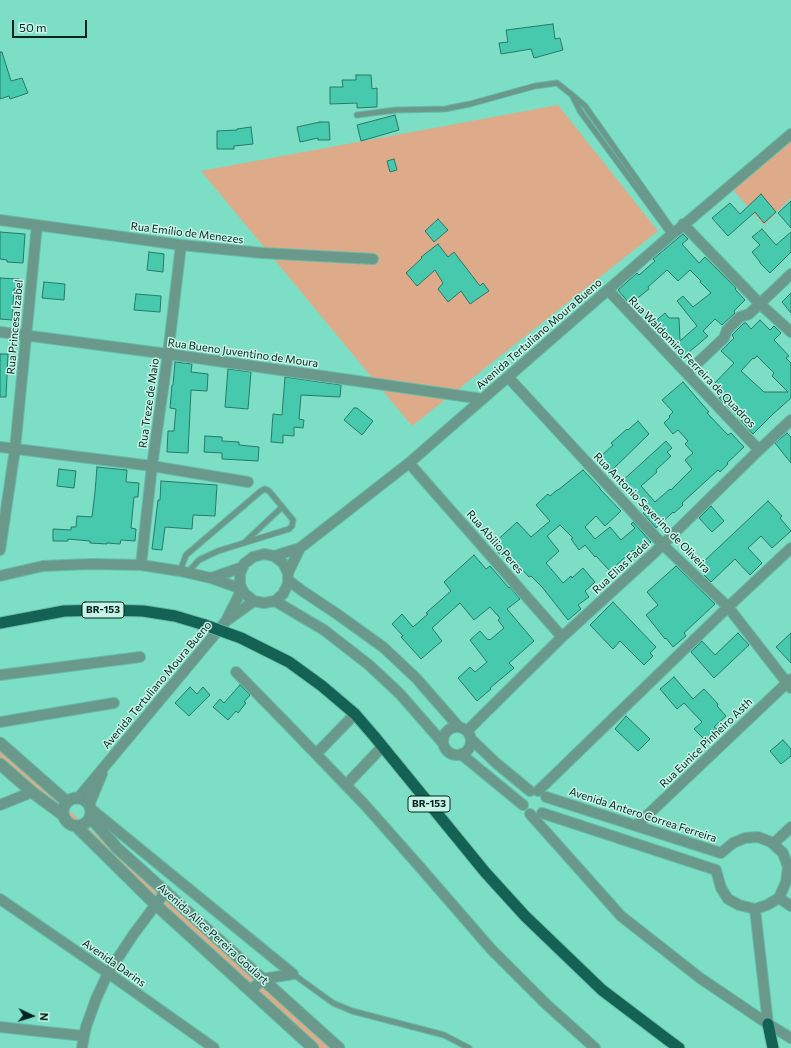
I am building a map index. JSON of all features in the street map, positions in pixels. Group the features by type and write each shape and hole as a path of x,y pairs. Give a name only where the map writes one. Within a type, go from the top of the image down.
{"highway":[{"name":"BR-153","path":"0,623 64,611 143,611 175,616 205,625 241,638 288,662 322,686 355,714 485,872 525,916 602,990 679,1048"},
{"path":"768,1024 773,1048"}],"street":[{"name":"Avenida Tertuliano Moura Bueno","path":"274,556 300,548 409,463 683,224 791,134"},
{"name":"Rua Emílio de Menezes","path":"0,220 181,245 262,253 373,259"},
{"path":"683,224 760,304 791,332"},
{"name":"Rua Princesa Izabel","path":"0,550 15,449 37,225"},
{"name":"Rua Treze de Maio","path":"140,566 181,245"},
{"path":"687,373 724,338 727,330 740,317 749,314 791,274"},
{"name":"Rua Waldomiro Ferreira de Quadros","path":"608,290 759,450"},
{"name":"Rua Bueno Juventino de Moura","path":"0,332 168,354 483,399"},
{"name":"Rua Antonio Severino de Oliveira","path":"508,377 662,545 728,607 789,683"},
{"name":"Rua Elias Fadel","path":"466,732 562,637 662,545 791,420"},
{"path":"0,448 152,466 248,482"},
{"name":"Rua Abilio Peres","path":"409,463 562,637"},
{"name":"Avenida Tertuliano Moura Bueno","path":"288,576 300,548"},
{"path":"522,805 526,794 538,793 728,607 791,548"},
{"path":"264,554 274,556 283,563 288,576 288,584 283,594 275,601 264,603 254,601 245,594 240,584 240,574 244,564 253,557 264,554"},
{"path":"0,576 43,566 91,564 140,566 183,572 210,578 242,589"},
{"path":"210,578 243,567"},
{"path":"288,576 301,590 383,648 416,678 496,763 538,793 547,803 546,808 542,813 536,815 530,814"},
{"name":"Avenida Tertuliano Moura Bueno","path":"226,621 242,589"},
{"name":"Avenida Tertuliano Moura Bueno","path":"79,797 226,621 254,601"},
{"path":"275,601 324,630 369,665 400,694 442,742 444,748 449,753 455,755 467,751 471,746 466,732"},
{"path":"0,675 140,657"},
{"path":"236,672 365,805 490,949 546,1004 596,1048"},
{"name":"Rua Eunice Pinheiro Asth","path":"637,825 789,683"},
{"path":"0,722 114,703"},
{"path":"316,754 355,714"},
{"path":"442,742 446,730 452,727 466,732"},
{"path":"0,743 67,802"},
{"path":"346,785 382,747"},
{"path":"461,754 522,805 525,811 530,814 621,916 700,978 791,1038"},
{"path":"0,764 32,792 63,815"},
{"name":"Avenida Tertuliano Moura Bueno","path":"90,810 106,765"},
{"path":"0,805 32,792"},
{"name":"Avenida Antero Correa Ferreira","path":"538,793 721,853 733,843 745,838 758,838 771,842 783,853 788,853 789,884"},
{"path":"90,810 86,822 76,826 65,820 62,809 69,799 79,797 86,801 90,810 293,974"},
{"name":"Avenida Alice Pereira Goulart","path":"90,810 117,848 339,1048"},
{"path":"542,813 716,870"},
{"name":"Avenida Alice Pereira Goulart","path":"76,826 156,905 313,1048"},
{"path":"773,844 791,827"},
{"path":"721,853 716,870 721,888 728,899 739,905 755,909 767,905 779,898 789,884"},
{"path":"82,1048 84,1036 96,999 108,973 166,892"},
{"path":"779,898 791,906"},
{"name":"Avenida Darins","path":"0,899 214,1048"},
{"path":"755,909 768,1024"},
{"path":"250,991 263,979 293,974"},
{"path":"0,1027 84,1036"}],"lane":[{"path":"357,115 396,110 445,109 470,104 535,86 557,83 585,106 673,233"},
{"path":"261,491 269,491 293,520 292,526 289,529 218,551 199,560 183,572 186,555 261,491"},
{"path":"244,543 282,508"},
{"path":"293,974 333,1003 352,1011 444,1035 469,1048"}],"shaded area":[{"path":"558,105 658,231 412,426 201,171"},
{"path":"791,139 791,198 764,225 733,190"},
{"path":"0,749 332,1048 320,1048 0,757"}],"building":[{"path":"553,24 555,39 560,38 563,50 534,58 531,49 501,54 499,43 508,42 506,30"},
{"path":"0,52 2,52 11,81 22,78 28,93 10,99 9,96 0,99"},
{"path":"356,75 371,75 372,89 377,88 377,107 357,108 357,103 330,104 330,87 343,87 342,80 356,80"},
{"path":"395,115 399,130 361,141 357,125"},
{"path":"320,122 329,122 330,140 318,140 318,138 300,142 297,127"},
{"path":"251,127 253,144 234,146 234,149 217,149 217,131 237,130"},
{"path":"394,159 397,170 390,172 387,161"},
{"path":"761,194 776,212 764,223 755,212 728,236 712,218 730,203 740,214"},
{"path":"791,201 791,228 778,213"},
{"path":"438,219 448,230 434,242 425,231"},
{"path":"762,229 776,245 791,232 791,252 770,273 752,252 760,245 752,237"},
{"path":"0,232 25,234 23,263 7,262 7,260 0,259"},
{"path":"683,234 688,239 682,244 699,263 705,257 736,288 735,289 745,300 734,311 735,313 722,325 715,319 703,331 708,336 682,358 663,336 661,337 651,325 665,313 669,318 679,318 680,341 697,326 677,301 683,296 693,307 711,293 700,282 701,281 690,270 678,281 667,270 648,287 649,289 630,304 618,290 637,273 639,275 655,261 653,259"},
{"path":"438,244 448,257 454,252 480,286 483,283 489,291 470,304 461,291 448,302 438,289 443,283 435,270 417,286 406,273 422,258 421,257"},
{"path":"149,252 164,254 163,272 147,270"},
{"path":"0,278 19,279 18,289 14,289 12,320 0,319"},
{"path":"44,282 65,284 64,300 42,298"},
{"path":"791,293 791,313 782,302"},
{"path":"136,294 161,296 160,312 134,310"},
{"path":"760,320 770,330 774,326 781,333 774,340 789,356 786,358 791,363 791,398 753,434 719,398 721,397 711,387 734,363 721,351 734,338 732,335 744,323 746,323 751,329","holes":["757,356 774,373 772,376 788,392 764,392 741,371 753,358 754,359"]},
{"path":"0,354 8,354 6,397 0,397"},
{"path":"175,362 192,364 191,372 208,374 207,391 191,390 188,453 167,452 168,431 174,431 176,409 170,408"},
{"path":"228,369 251,372 248,409 225,407"},
{"path":"285,377 341,385 340,397 301,395 299,419 304,420 303,428 294,427 294,436 283,435 283,443 271,442 273,414 282,415"},
{"path":"683,382 709,412 707,413 728,435 731,433 744,447 720,472 718,470 682,503 683,505 656,528 643,513 648,508 632,490 629,493 620,483 666,441 672,448 667,452 671,456 656,470 657,472 641,486 655,502 670,489 671,490 692,469 685,460 693,453 685,444 688,441 678,430 673,434 664,423 673,412 662,400"},
{"path":"354,408 357,408 373,421 362,435 344,420"},
{"path":"638,421 649,434 610,472 598,459 613,445 611,443"},
{"path":"787,433 791,437 791,463 775,443"},
{"path":"205,436 222,437 222,441 239,442 239,445 259,447 258,461 222,459 222,453 204,452"},
{"path":"97,467 127,470 126,482 139,483 138,497 134,497 131,528 136,529 135,541 121,540 120,544 107,544 68,539 68,541 53,541 53,529 71,530 71,527 76,527 77,516 92,517"},
{"path":"59,469 76,471 74,488 57,486"},
{"path":"583,470 621,511 605,526 596,516 585,527 595,539 610,527 621,540 635,528 631,524 633,522 651,542 637,554 633,550 610,571 585,545 579,550 571,539 573,538 560,525 547,536 559,551 546,563 563,583 571,576 572,578 583,568 595,582 585,591 589,597 578,605 581,609 568,620 542,587 531,576 529,577 506,554 502,557 492,545 517,522 531,537 550,521 536,505 548,494 550,496"},
{"path":"161,481 217,485 215,516 193,515 192,529 165,527 162,550 152,549 158,500 160,500"},
{"path":"768,501 782,516 780,518 791,531 772,548 761,536 748,548 762,563 750,575 735,559 711,582 704,575 707,572 701,564"},
{"path":"711,506 724,521 712,532 699,518"},
{"path":"474,555 486,569 490,566 520,599 507,609 534,641 509,663 514,668 477,701 458,678 470,667 475,672 487,662 470,640 480,631 488,640 490,640 504,628 498,620 500,618 490,607 474,620 460,603 432,628 442,641 421,659 401,637 403,636 392,624 402,614 413,627 428,614 426,613 451,591 444,582"},
{"path":"676,566 715,604 684,633 686,636 673,647 646,615 658,605 647,592"},
{"path":"613,602 656,647 650,653 653,656 644,665 620,641 613,649 590,625"},
{"path":"738,633 749,645 714,678 691,652 702,641 715,655"},
{"path":"791,633 791,663 776,647"},
{"path":"674,677 693,699 704,689 718,704 717,706 726,716 714,727 717,729 705,740 694,729 702,722 684,703 677,709 660,689"},
{"path":"240,685 250,695 238,713 236,711 228,720 213,707 220,699 224,703"},
{"path":"190,687 197,694 203,687 210,695 189,716 175,703"},
{"path":"626,716 650,739 638,751 615,729"},
{"path":"783,740 791,749 791,756 781,764 770,751"}]}
